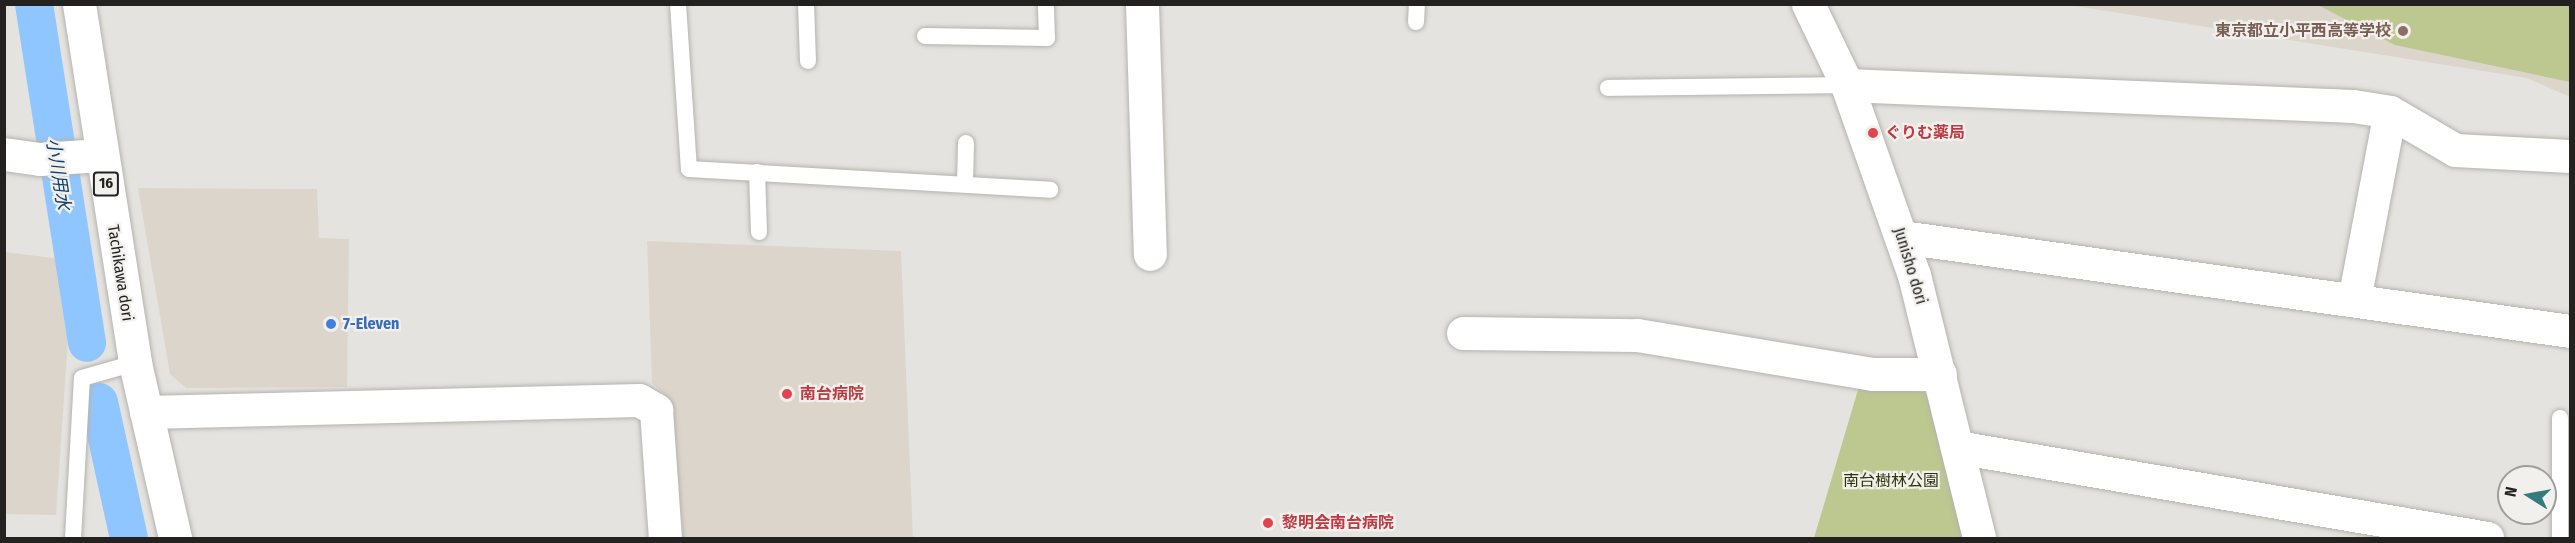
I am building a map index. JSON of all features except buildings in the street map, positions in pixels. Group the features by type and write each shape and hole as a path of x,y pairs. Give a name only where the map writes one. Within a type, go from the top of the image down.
{"street":[{"name":"Tachikawa dori","path":"79,4 135,363 175,538"},
{"path":"1142,4 1150,254"},
{"name":"Junisho dori","path":"1808,4 1846,85 1902,237 1940,374 1979,538"},
{"path":"1846,85 2341,105 2390,112 2455,150 2571,156"},
{"path":"2354,300 2390,112"},
{"path":"4,154 54,158 101,154"},
{"path":"1902,237 2571,331"},
{"path":"1463,333 1637,335 1873,374 1940,374"},
{"path":"146,412 639,400 656,410 665,538"},
{"path":"1957,447 2487,538"}],"lane":[{"path":"678,4 689,169 1050,190"},
{"path":"806,4 808,61"},
{"path":"926,36 1047,38 1046,4"},
{"path":"1608,88 1846,85"},
{"path":"965,184 966,143"},
{"path":"757,172 759,232"},
{"path":"73,538 82,378 135,363"},
{"path":"2560,418 2560,538"}],"shaded area":[{"name":"東京都立小平西高等学校","path":"2069,5 2570,5 2570,97 2527,78"},
{"path":"138,188 317,189 319,238 349,239 347,387 186,388 170,374"},
{"name":"南台病院","path":"647,241 901,251 913,538 678,538 668,399 652,383"},
{"path":"5,252 61,259 70,310 56,515 5,514"}],"green space":[{"path":"2318,5 2570,5 2570,82 2395,45"},
{"name":"南台樹林公園","path":"1860,383 1930,393 1963,538 1814,538"}],"waterway":[{"name":"小川用水","path":"34,4 87,343"},
{"name":"小川用水","path":"99,402 129,538"}],"place":[{"name":"東京都立小平西高等学校","path":"2403,31"},
{"name":"ぐりむ薬局","path":"1873,133"},
{"name":"7-Eleven","path":"331,324"},
{"name":"南台病院","path":"787,394"},
{"name":"黎明会南台病院","path":"1268,523"}]}
